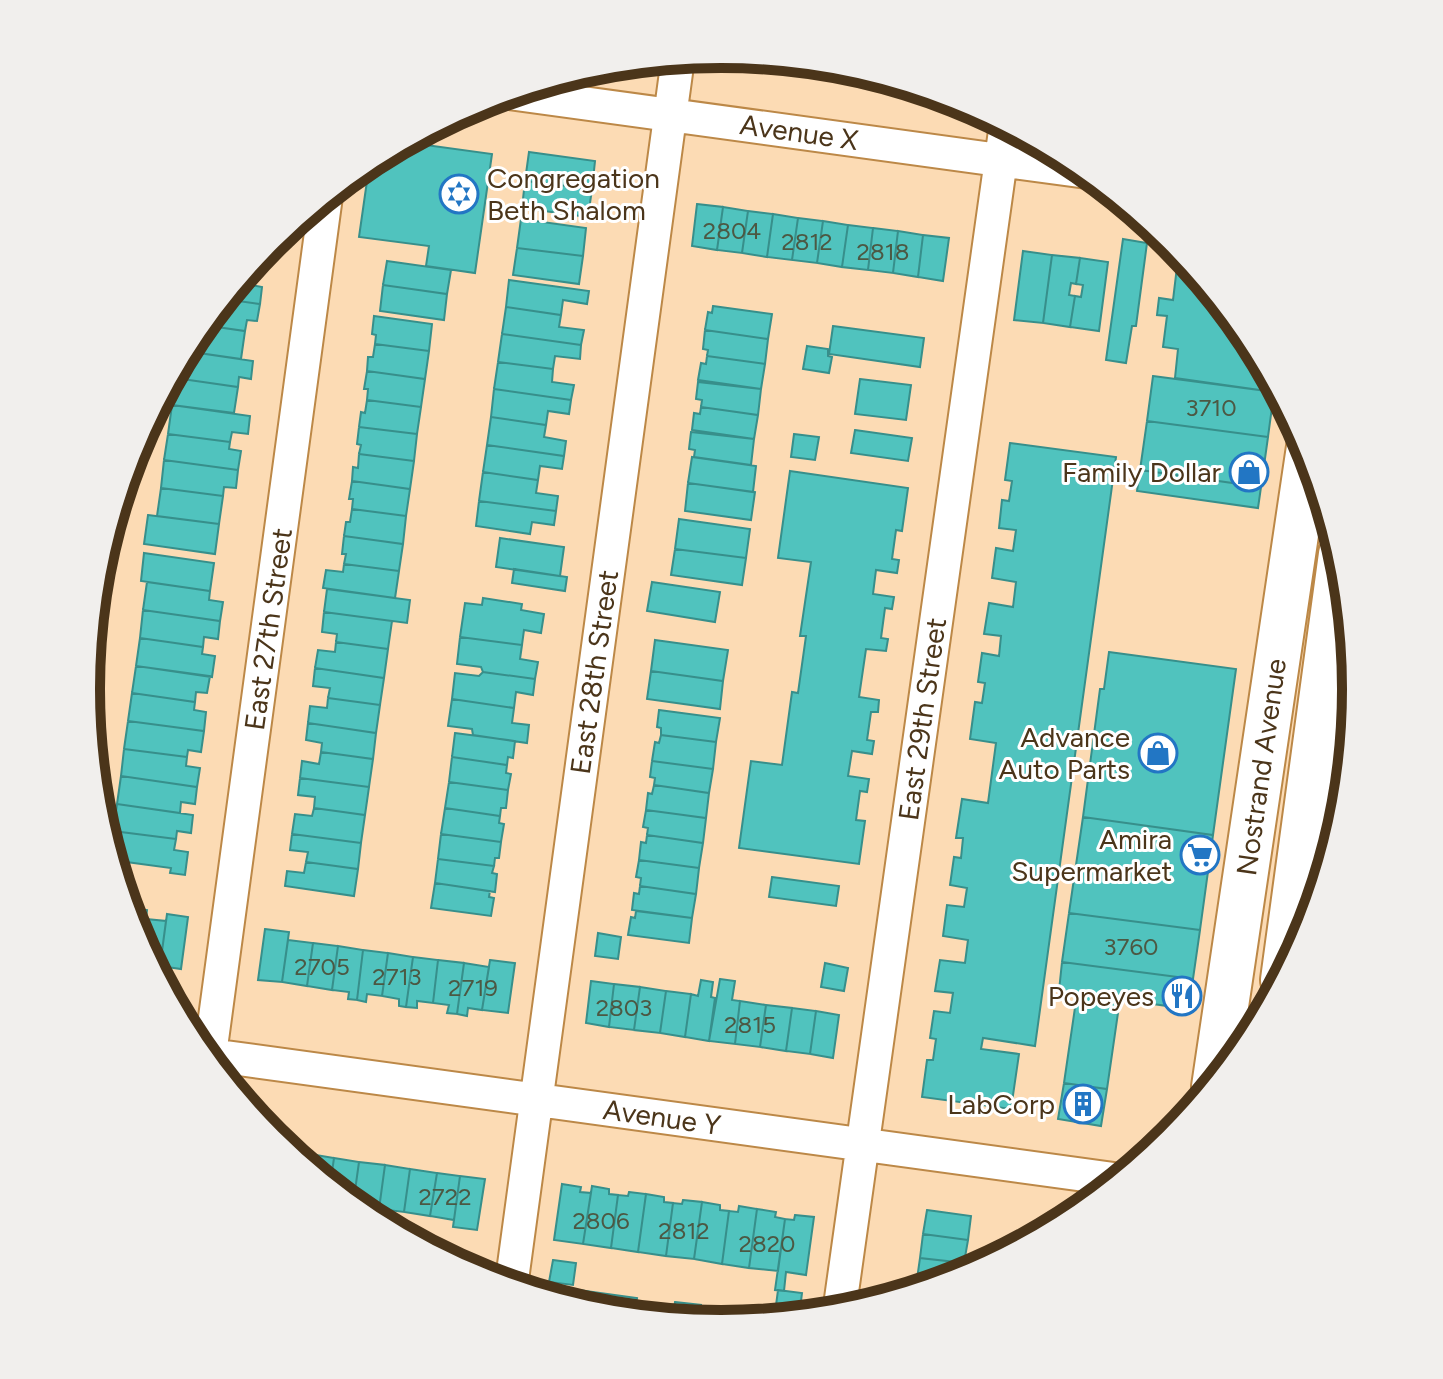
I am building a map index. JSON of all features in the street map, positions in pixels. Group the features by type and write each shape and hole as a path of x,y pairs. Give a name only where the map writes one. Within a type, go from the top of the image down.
{"main road":[{"name":"Nostrand Avenue","path":"1217,1065 1305,476"},
{"name":"Nostrand Avenue","path":"1288,945 1336,594"}],"street":[{"name":"East 28th Street","path":"513,1275 677,69"},
{"name":"Avenue X","path":"536,97 1059,168"},
{"name":"East 29th Street","path":"841,1299 1004,136"},
{"name":"East 27th Street","path":"210,1042 324,212"},
{"name":"Avenue Y","path":"222,1059 1106,1178"}],"building":[{"path":"423,145 492,154 475,273 426,266 429,246 359,237 367,179 411,151"},
{"path":"529,152 595,161 592,189 525,181"},
{"path":"525,181 592,189 588,217 522,208"},
{"path":"697,204 723,207 717,250 692,246"},
{"path":"723,207 748,211 742,253 717,250"},
{"path":"748,211 773,214 767,257 742,253"},
{"path":"773,214 798,218 792,260 767,257"},
{"path":"798,218 823,221 817,263 792,260"},
{"path":"521,219 586,228 583,256 517,248"},
{"path":"823,221 848,225 842,267 817,263"},
{"path":"848,225 873,228 868,270 842,267"},
{"path":"873,228 898,231 893,273 868,270"},
{"path":"898,231 923,235 918,277 893,273"},
{"path":"923,235 949,238 943,281 918,277"},
{"path":"1123,239 1147,243 1136,326 1132,326 1126,363 1106,360"},
{"path":"517,248 583,256 579,284 513,275"},
{"path":"1023,251 1052,255 1043,323 1014,320"},
{"path":"1052,255 1080,258 1076,284 1071,283 1069,295 1075,296 1070,327 1043,323"},
{"path":"1080,258 1108,262 1099,331 1070,327 1075,296 1081,297 1083,285 1076,284"},
{"path":"387,261 451,270 447,294 383,285"},
{"path":"1177,267 1215,311 1266,391 1175,378 1178,349 1163,347 1167,316 1157,315 1159,298 1173,300"},
{"path":"509,280 589,291 587,304 563,300 561,315 506,307"},
{"path":"251,283 262,287 260,304 237,301"},
{"path":"383,285 447,294 444,320 380,311"},
{"path":"237,301 260,304 257,321 247,320 245,331 217,327"},
{"path":"713,306 772,314 768,339 705,330 708,312 712,313"},
{"path":"506,307 561,315 559,327 584,330 581,345 502,334"},
{"path":"374,316 432,324 429,351 375,344 376,335 372,334"},
{"path":"833,326 924,338 920,367 829,354"},
{"path":"217,327 245,331 241,359 199,353"},
{"path":"705,330 768,339 765,364 707,356 708,350 703,349"},
{"path":"502,334 581,345 580,359 555,356 553,369 498,362"},
{"path":"375,344 429,351 425,379 367,371 368,357 373,357"},
{"path":"807,346 828,349 828,356 832,357 829,373 803,369"},
{"path":"199,353 253,361 251,379 239,377 238,387 183,379"},
{"path":"707,356 765,364 761,389 698,380 701,363 706,364"},
{"path":"498,362 553,369 552,382 574,385 571,400 494,389"},
{"path":"367,371 425,379 421,407 367,400 368,389 364,389"},
{"path":"1153,376 1266,391 1273,403 1268,437 1147,421"},
{"path":"183,379 238,387 234,413 172,405"},
{"path":"860,379 911,385 906,420 855,414"},
{"path":"698,382 761,389 758,415 701,407 702,400 696,399"},
{"path":"494,389 571,400 569,414 548,411 546,425 491,417"},
{"path":"367,400 421,407 417,434 359,427"},
{"path":"172,405 250,416 248,434 232,432 230,442 168,434"},
{"path":"701,407 758,415 754,439 692,430 694,413 700,414"},
{"path":"491,417 546,425 544,437 566,441 564,456 487,445"},
{"path":"1147,421 1268,437 1261,487 1140,470"},
{"path":"359,427 417,434 414,461 359,454"},
{"path":"855,430 912,438 908,461 851,453"},
{"path":"691,432 754,439 751,465 694,457 695,450 689,449"},
{"path":"168,434 230,442 229,449 241,451 238,470 164,460"},
{"path":"794,434 819,437 815,460 791,457"},
{"path":"1010,443 1116,457 1035,1046 983,1038 981,1049 1019,1054 1011,1109 922,1097 927,1060 933,1060 936,1039 930,1038 934,1011 950,1013 953,993 935,991 940,960 965,963 968,940 943,936 947,905 964,907 967,888 950,885 954,857 961,858 963,838 956,838 962,799 988,803 996,743 970,739 975,702 982,703 985,683 978,682 982,653 999,656 1001,636 984,634 989,603 1013,607 1016,582 992,578 996,548 1013,551 1016,530 999,528 1002,500 1009,501 1012,481 1005,480"},
{"path":"487,445 564,456 562,469 540,466 538,480 483,472"},
{"path":"359,454 414,461 410,489 352,481 353,467 358,468"},
{"path":"692,457 756,466 753,492 688,483"},
{"path":"164,460 238,470 236,488 224,487 223,496 161,488"},
{"path":"1140,470 1261,487 1258,508 1137,491"},
{"path":"790,471 908,488 902,531 896,530 892,559 899,560 897,573 876,570 873,594 894,597 892,609 885,608 881,638 888,639 886,651 866,649 859,697 879,700 878,712 871,712 867,740 874,741 872,754 852,751 848,776 869,779 867,792 860,791 856,820 865,821 859,864 739,848 751,761 782,765 792,692 798,693 806,636 800,636 811,562 778,558"},
{"path":"483,472 538,480 536,493 558,496 556,511 479,501"},
{"path":"352,481 410,489 406,516 352,509 353,499 349,499"},
{"path":"688,483 755,492 751,520 685,511"},
{"path":"161,488 223,496 219,524 157,516"},
{"path":"479,501 556,511 554,525 532,522 530,534 476,526"},
{"path":"352,509 406,516 403,544 344,536"},
{"path":"148,515 219,524 215,554 144,544"},
{"path":"679,519 750,529 746,558 675,549"},
{"path":"344,536 403,544 399,571 344,564"},
{"path":"500,538 564,547 560,576 496,567"},
{"path":"675,549 746,558 742,585 671,575"},
{"path":"144,553 214,563 210,591 141,581"},
{"path":"344,564 399,571 395,598 323,588 326,570 343,572"},
{"path":"514,569 567,577 565,591 512,583"},
{"path":"147,582 210,591 209,600 223,602 220,621 143,610"},
{"path":"652,582 720,592 715,622 647,611"},
{"path":"327,589 410,600 407,623 324,612"},
{"path":"483,598 522,604 521,610 544,614 541,633 524,630 522,645 460,637 465,603 482,605"},
{"path":"143,610 220,621 218,639 204,637 203,647 140,638"},
{"path":"324,612 392,621 388,649 336,642 337,634 322,632"},
{"path":"460,637 522,645 520,659 538,662 535,679 483,672 481,667 457,664"},
{"path":"140,638 203,647 202,654 215,656 212,677 136,666"},
{"path":"655,640 728,650 723,681 651,671"},
{"path":"336,642 388,649 384,678 315,668 318,650 335,652"},
{"name":"Advance Auto Parts","path":"1109,652 1236,669 1213,835 1083,817 1100,689 1104,689"},
{"path":"136,666 210,676 207,693 196,692 195,702 132,693"},
{"path":"315,668 384,678 380,705 328,698 330,688 313,686"},
{"path":"651,671 723,681 720,709 647,699"},
{"path":"483,672 535,679 533,695 516,692 514,708 452,699 455,673 479,676"},
{"path":"132,693 195,702 194,710 206,712 204,731 128,721"},
{"path":"328,698 380,705 376,733 308,723 310,706 327,708"},
{"path":"452,699 514,708 512,723 529,725 527,743 473,735 472,729 448,726"},
{"path":"659,710 720,718 716,742 661,735 661,728 657,727"},
{"path":"128,721 204,731 201,752 188,750 187,757 124,749"},
{"path":"308,723 376,733 373,759 321,752 322,743 306,740"},
{"path":"455,733 515,741 513,758 508,757 507,765 452,757"},
{"path":"661,735 716,742 713,769 652,761 655,742 659,743"},
{"path":"124,749 187,757 186,766 200,768 197,787 121,776"},
{"path":"321,752 373,759 369,787 300,778 302,761 319,764"},
{"path":"452,757 507,765 506,773 511,774 508,790 449,782"},
{"path":"652,761 713,769 709,793 654,785 655,778 650,777"},
{"path":"121,776 197,787 195,804 181,802 180,813 117,804"},
{"path":"300,778 369,787 365,815 314,808 315,797 298,795"},
{"path":"449,782 508,790 506,808 501,808 500,816 445,808"},
{"path":"654,785 709,793 706,818 646,810 648,793 652,794"},
{"path":"117,804 193,815 191,833 177,831 176,839 117,831 114,821"},
{"path":"314,808 365,815 361,843 292,834 295,814 312,816"},
{"path":"445,808 500,816 499,823 504,824 501,842 441,834"},
{"path":"646,810 706,818 703,843 647,835 648,828 643,827"},
{"path":"1083,817 1213,835 1200,930 1069,913"},
{"path":"117,831 176,839 174,850 188,852 185,875 170,873 171,868 125,862"},
{"path":"292,834 361,843 358,869 306,862 308,852 290,850"},
{"path":"441,834 501,842 499,858 495,858 494,866 438,859"},
{"path":"647,835 703,843 699,868 639,860 641,842 646,843"},
{"path":"438,859 494,866 492,873 497,874 495,892 435,883"},
{"path":"639,860 699,868 696,894 640,886 641,878 636,877"},
{"path":"306,862 358,869 354,896 285,886 287,871 304,873"},
{"path":"772,877 839,886 836,906 769,897"},
{"path":"435,883 490,891 489,897 494,898 491,916 431,908"},
{"path":"640,886 696,894 692,918 632,910 634,893 639,894"},
{"path":"140,909 147,910 146,923"},
{"path":"636,911 692,918 689,943 628,935 631,917 635,918"},
{"path":"1069,913 1200,930 1193,979 1062,962"},
{"path":"167,914 188,917 181,969 165,967 161,958"},
{"path":"146,919 166,921 161,958 147,927"},
{"path":"265,929 289,932 282,982 258,980"},
{"path":"598,933 621,937 618,959 595,956"},
{"path":"288,940 313,943 307,986 282,982"},
{"path":"313,943 338,946 332,990 307,986"},
{"path":"338,946 363,950 357,1000 348,999 349,992 332,990"},
{"path":"363,950 388,953 382,996 367,994 366,1002 357,1000"},
{"path":"388,953 413,957 406,1007 399,1006 399,999 382,996"},
{"path":"413,957 438,960 433,1003 417,1001 417,1008 406,1007"},
{"path":"438,960 464,963 457,1014 447,1013 449,1005 433,1003"},
{"path":"490,960 515,963 508,1013 482,1010"},
{"path":"1062,962 1193,979 1189,1009 1059,991"},
{"path":"464,963 489,967 482,1010 468,1008 467,1016 457,1014"},
{"path":"825,963 848,968 844,991 821,987"},
{"path":"720,979 735,981 732,1000 740,1001 735,1044 709,1041"},
{"path":"701,980 713,982 711,997 715,998 709,1041 685,1037 691,994 698,996"},
{"path":"591,981 614,984 609,1027 586,1023"},
{"path":"614,984 640,987 634,1030 609,1027"},
{"path":"640,987 666,991 660,1033 634,1030"},
{"path":"666,991 691,994 685,1037 660,1033"},
{"path":"1077,994 1120,999 1107,1089 1064,1083"},
{"path":"740,1001 766,1005 760,1047 735,1044"},
{"path":"766,1005 792,1008 786,1051 760,1047"},
{"path":"792,1008 816,1011 810,1054 786,1051"},
{"path":"816,1011 839,1015 833,1058 810,1054"},
{"name":"LabCorp","path":"1064,1083 1107,1089 1101,1126 1058,1119"},
{"path":"310,1155 334,1158 332,1174 312,1157"},
{"path":"334,1158 359,1162 355,1191 332,1174"},
{"path":"359,1162 385,1165 379,1208 355,1191"},
{"path":"385,1165 410,1169 404,1212 379,1208"},
{"path":"410,1169 437,1173 430,1216 404,1212"},
{"path":"437,1173 460,1176 454,1220 430,1216"},
{"path":"460,1176 485,1179 477,1230 453,1227"},
{"path":"562,1184 581,1187 580,1192 591,1193 583,1244 554,1240"},
{"path":"592,1186 609,1189 609,1194 618,1195 611,1248 583,1244"},
{"path":"629,1192 646,1194 638,1252 611,1248 618,1195 628,1196"},
{"path":"646,1194 664,1197 664,1202 673,1203 666,1256 638,1252"},
{"path":"683,1200 702,1202 694,1259 666,1256 673,1203 682,1204"},
{"path":"702,1202 720,1205 720,1210 729,1211 722,1264 694,1259"},
{"path":"739,1206 757,1209 749,1268 722,1264 729,1211 738,1212"},
{"path":"757,1209 776,1212 775,1217 785,1219 778,1271 749,1268"},
{"path":"927,1210 971,1216 968,1240 923,1234"},
{"path":"795,1215 814,1217 806,1275 786,1272 784,1291 775,1290 785,1219 794,1220"},
{"path":"923,1234 968,1240 962,1263 920,1258"},
{"path":"920,1258 962,1263 921,1278 917,1279"},
{"path":"553,1260 576,1263 573,1285 549,1282"},
{"path":"564,1288 637,1298 636,1305 564,1291"},
{"path":"778,1290 802,1293 800,1306 776,1309"},
{"path":"675,1302 701,1305 700,1310 674,1309"}],"place":[{"name":"Congregation Beth Shalom","path":"459,194"},
{"name":"Family Dollar","path":"1249,472"},
{"name":"Advance Auto Parts","path":"1158,753"},
{"name":"Amira Supermarket","path":"1200,855"},
{"name":"Popeyes","path":"1182,996"},
{"name":"LabCorp","path":"1083,1104"}]}
